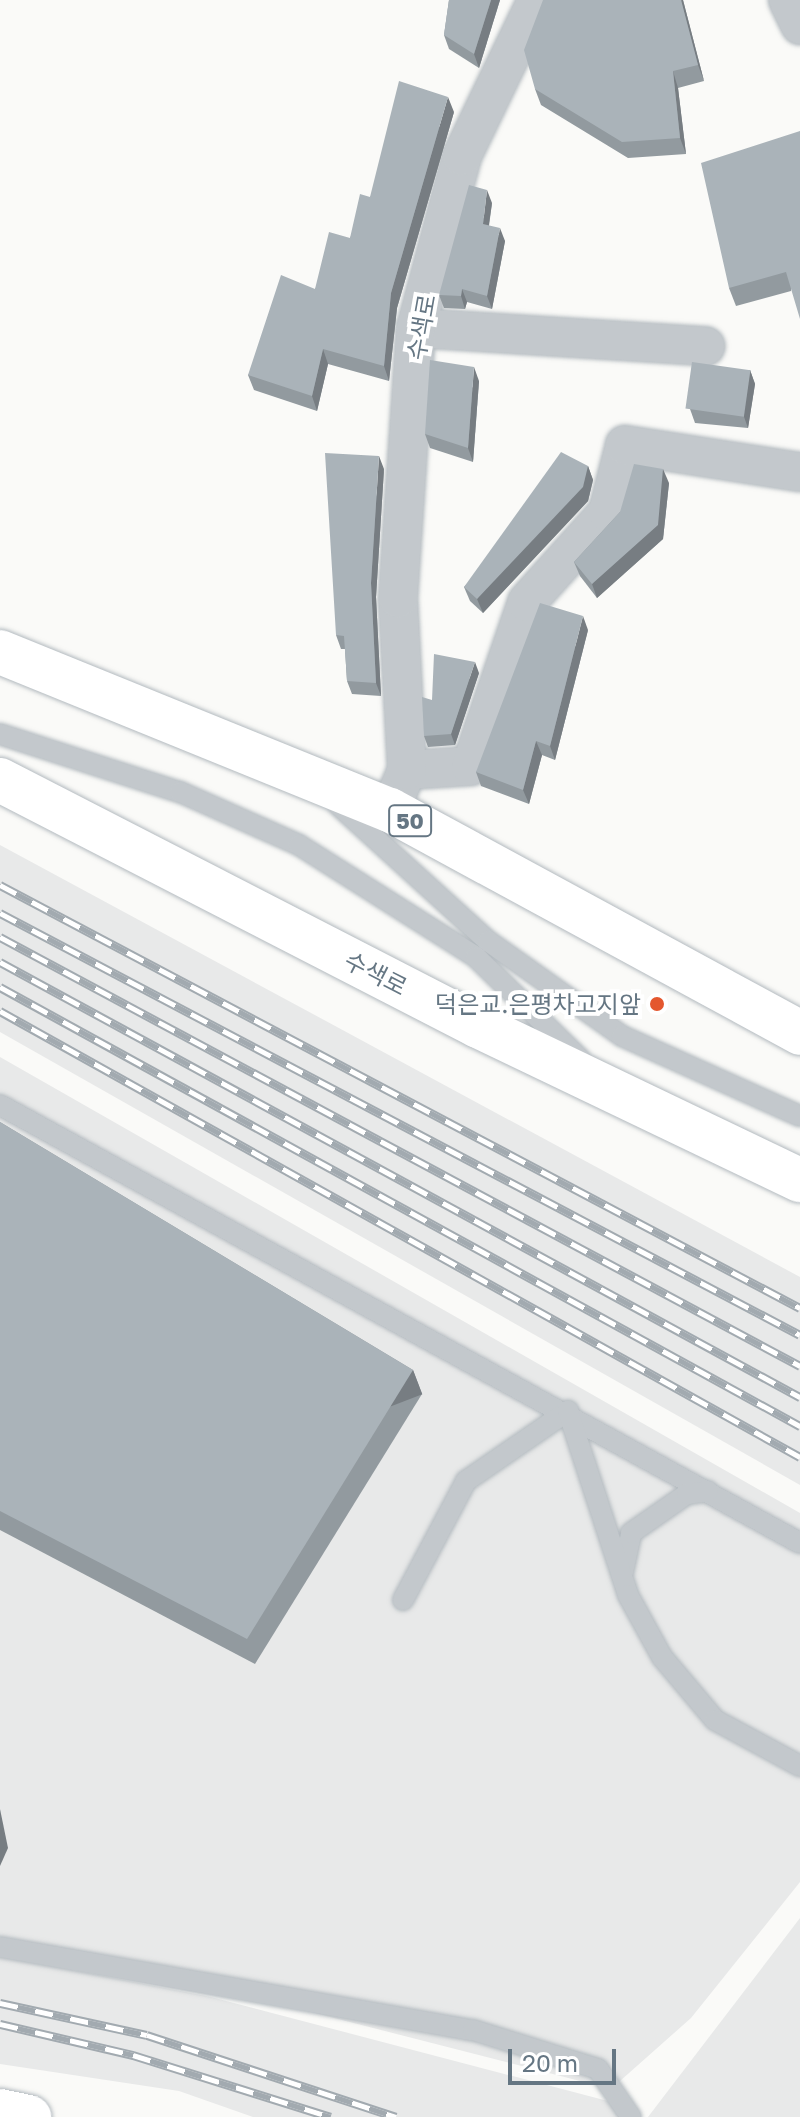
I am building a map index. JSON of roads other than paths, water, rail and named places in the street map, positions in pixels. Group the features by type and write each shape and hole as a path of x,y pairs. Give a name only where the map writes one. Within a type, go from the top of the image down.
{"main road":[{"name":"50","path":"0,652 390,810 800,1033"},
{"name":"수색로","path":"0,780 800,1180"},
{"path":"0,2111 29,2117"}],"street":[{"name":"수색로","path":"390,810 407,770 398,598 416,328 462,156 537,0"},
{"path":"788,0 800,25"},
{"path":"416,328 705,346"},
{"path":"407,770 471,766 527,602 608,512 625,445 800,472"}],"lane":[{"path":"0,734 180,792 299,845 476,957 604,1083"},
{"path":"303,773 488,941 622,1036 800,1116"},
{"path":"0,1105 568,1411 800,1543"},
{"path":"568,1411 625,1586 685,1690 715,1720 800,1766"},
{"path":"403,1600 466,1481 568,1411"},
{"path":"625,1586 631,1533 687,1494 708,1491"},
{"path":"0,1947 473,2030 598,2069 631,2117"}],"railway":[{"path":"0,885 800,1308"},
{"path":"0,913 800,1335"},
{"path":"0,937 800,1366"},
{"path":"0,962 800,1397"},
{"path":"0,987 800,1426"},
{"path":"0,1011 800,1457"},
{"path":"0,2003 147,2035 396,2117"},
{"path":"0,2024 133,2055 331,2117"}],"place":[{"name":"덕은교.은평차고지앞","path":"657,1004"}]}
